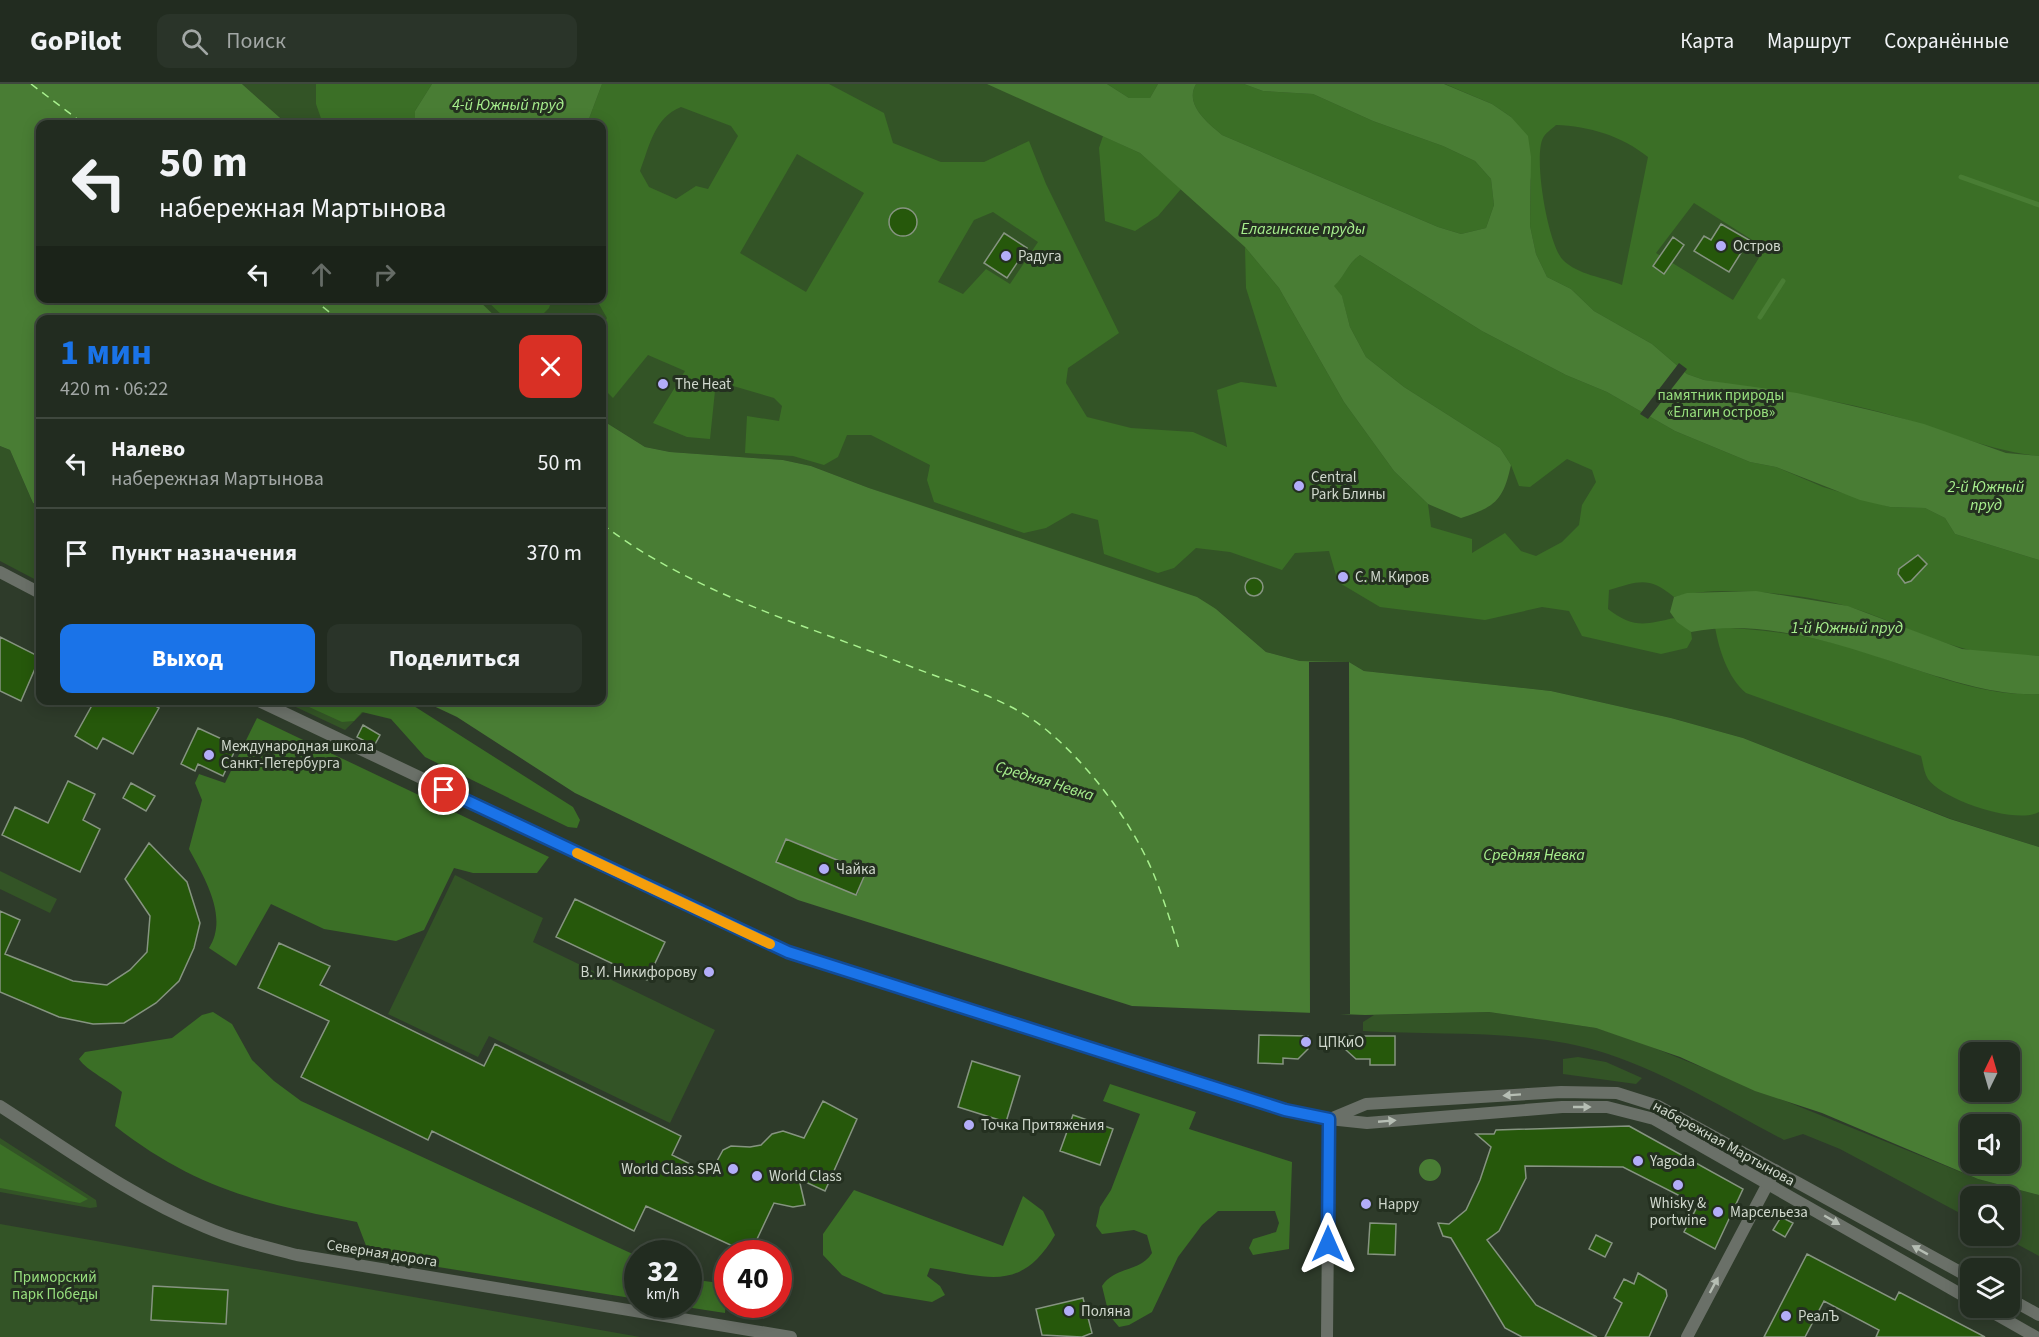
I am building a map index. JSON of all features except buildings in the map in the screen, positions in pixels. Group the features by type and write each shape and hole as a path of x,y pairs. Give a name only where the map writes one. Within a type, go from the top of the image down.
{"street":[{"path":"0,572 36,591"},
{"name":"набережная Мартынова","path":"269,705 788,952 1285,1110 1329,1119 1367,1123 1562,1107 1615,1107 1654,1119 1960,1294"},
{"name":"набережная Мартынова","path":"1329,1119 1366,1104 1561,1092 1617,1093 1658,1106 1960,1272"},
{"name":"Северная дорога","path":"0,1106 147,1200 208,1228 246,1242 297,1255 792,1337"},
{"path":"1327,1337 1329,1119"},
{"path":"1687,1337 1775,1170"},
{"path":"2020,1305 2039,1315"},
{"path":"2003,1318 2036,1337"}],"green space":[{"name":"памятник природы «Елагин остров»","path":"242,84 2039,84 2039,847 1951,819 1743,738 1671,718 1551,691 1364,671 1349,662 1300,661 1266,652 1216,609 811,466 783,460 670,452 645,447 606,423 606,315 494,315 480,303 606,303 606,120 282,120"},
{"path":"0,446 10,450 33,503 36,504 36,580 0,561"},
{"path":"292,705 371,705 345,730"},
{"path":"0,871 57,899 50,913 0,889"},
{"path":"455,875 543,918 533,942 715,1030 670,1123 489,1036 478,1057 388,1014"},
{"path":"1489,1012 1596,1028 1637,1041 1960,1172 1960,1174 2005,1186 1960,1186 1960,1213 1840,1149 1803,1134 1784,1140 1654,1072 1608,1054 1548,1040 1518,1037 1363,1031 1363,1022 1374,1015"},
{"path":"1578,1057 1606,1062 1642,1078 1636,1084 1563,1074 1563,1059"},
{"path":"0,1138 96,1200 97,1207 90,1208 0,1192"},
{"path":"2020,1190 2039,1195 2039,1256 2020,1246"},
{"name":"Приморский парк Победы","path":"0,1224 640,1337 0,1337"}],"shaded area":[{"path":"316,84 432,84 415,111 415,120 322,120 316,104"},
{"path":"602,84 829,84 884,113 893,143 941,162 984,162 1029,141 1046,184 1119,333 1068,368 1066,383 1087,417 1131,428 1193,432 1227,447 1217,390 1241,382 1277,387 1246,288 1245,247 1279,288 1344,402 1394,471 1428,504 1431,527 1472,539 1472,553 1505,533 1521,551 1536,556 1562,542 1579,525 1582,505 1596,482 1592,470 1567,459 1530,487 1519,486 1511,465 1500,448 1404,387 1366,357 1350,327 1342,297 1333,286 1360,255 1482,331 1566,375 1607,392 1675,431 1750,462 1776,467 1823,487 1890,507 1925,508 1945,518 1955,534 2039,560 2039,656 1990,653 1962,648 1850,607 1810,598 1737,591 1692,593 1674,597 1658,586 1643,582 1609,590 1608,609 1617,615 1639,623 1674,618 1691,632 1692,639 1687,648 1661,654 1582,636 1569,611 1542,607 1485,620 1380,607 1338,582 1329,551 1295,553 1282,570 1230,552 1196,548 1174,568 1158,573 1104,554 1098,520 1072,513 1046,528 1024,533 934,502 927,480 930,465 871,435 847,435 838,457 824,465 793,456 745,453 747,416 779,421 782,406 774,398 716,381 710,439 687,437 653,423 685,371 648,355 613,398 606,391 605,315 598,303 606,303 606,120 588,120","holes":["681,107 731,126 738,136 708,189 696,186 676,199 649,187 640,171 654,133 672,112","797,154 864,193 806,292 740,253","993,212 1038,242 1010,284 986,269 963,294 938,282 974,220"]},
{"path":"1107,84 1158,84 1150,98 1129,98"},
{"path":"1196,84 1244,84 1263,91 1313,94 1373,121 1443,146 1475,161 1491,179 1494,205 1486,228 1461,234 1438,227 1222,135 1204,119 1195,106 1193,92"},
{"path":"1445,84 2039,84 2039,456 1998,449 1858,407 1704,380 1687,374 1652,344 1594,311 1571,289 1547,277 1536,254 1530,226 1531,180 1511,117 1492,104","holes":["1556,125 1581,127 1605,134 1627,143 1648,157 1622,285 1576,269 1563,260 1557,251 1547,220 1540,163 1543,138","1694,203 1765,248 1733,300 1656,253"]},
{"path":"1103,136 1140,153 1181,189 1158,216 1135,231 1105,221 1099,148"},
{"path":"489,303 551,303 542,315 502,315"},
{"path":"1715,627 1772,632 1815,639 1855,649 1960,684 2013,694 2039,694 2039,812 2029,815 1998,813 1964,802 1936,787 1928,779 1921,756 1746,693 1734,680 1725,663"},
{"path":"305,705 412,705 573,807 580,820 577,828 568,827 425,757 391,719 362,712 354,721 342,722"},
{"path":"257,718 549,857 537,873 473,873 454,868 424,930 396,941 324,929 271,904 236,966 209,948 214,936 215,910 207,884 189,849 202,800 195,783 199,774 225,783"},
{"path":"213,1012 232,1024 252,1060 274,1081 301,1101 624,1250 624,1297 370,1256 357,1222 290,1208 230,1190 173,1165 144,1147 115,1126 122,1092 87,1068 79,1059 85,1052 172,1038 202,1015"},
{"path":"1110,1084 1196,1112 1189,1129 1292,1162 1289,1249 1253,1255 1249,1248 1253,1239 1276,1232 1279,1223 1275,1211 1218,1211 1202,1225 1178,1257 1152,1312 1129,1325 1119,1327 1109,1315 1102,1286 1114,1275 1141,1263 1152,1253 1147,1235 1134,1230 1102,1234 1096,1226 1100,1207 1111,1190 1140,1114 1103,1101"},
{"path":"0,1144 88,1199 80,1203 0,1188"},
{"path":"854,1190 1003,1246 1023,1196 1043,1211 1055,1235 1042,1254 1029,1266 1001,1277 969,1275 930,1268 927,1276 940,1286 945,1295 932,1302 884,1294 842,1275 823,1255 823,1234"},
{"path":"702,1281 714,1282 714,1311 702,1309"}],"water":[{"path":"0,84 242,84 282,120 36,120 36,303 481,303 494,315 36,315 36,504 33,503 10,450 0,446"},
{"name":"4-й Южный пруд","path":"432,84 602,84 588,120 415,120 415,111"},
{"name":"Елагинские пруды","path":"987,84 1107,84 1129,98 1150,98 1158,84 1196,84 1193,92 1195,106 1204,119 1222,135 1438,227 1461,234 1486,228 1494,205 1491,179 1475,161 1443,146 1373,121 1313,94 1263,91 1244,84 1444,84 1492,104 1511,117 1528,136 1531,157 1530,226 1536,254 1547,277 1571,289 1594,311 1652,344 1687,374 1704,380 1797,393 1924,424 2006,453 2039,456 2039,560 1955,534 1945,518 1925,508 1890,507 1860,500 1776,467 1750,462 1675,431 1607,392 1566,375 1482,331 1360,255 1334,286 1342,296 1350,327 1366,357 1404,387 1500,448 1511,465 1501,495 1490,506 1482,510 1461,518 1428,504 1394,471 1344,402 1279,288 1245,247 1140,153"},
{"name":"Средняя Невка","path":"606,423 645,447 670,452 783,460 811,466 869,488 1197,597 1216,609 1266,652 1300,661 1349,662 1364,671 1551,691 1671,718 1743,738 1950,819 2039,847 2039,1195 2020,1190 2020,1186 2005,1186 1966,1174 2020,1174 2020,1114 1960,1114 1960,1171 1822,1113 1755,1091 1680,1057 1596,1028 1489,1012 1365,1015 1132,1006 798,900 575,793 457,717 432,705 606,705","holes":["787,839 866,872 857,895 776,862"]},
{"name":"1-й Южный пруд","path":"1756,591 1848,606 1962,649 2039,656 2039,694 2010,693 1980,688 1808,637 1749,629 1720,628 1691,632 1677,622 1670,612 1674,597 1687,593"},
{"path":"1430,1159 1438,1162 1441,1170 1438,1178 1430,1181 1422,1178 1419,1170 1422,1162"}],"pier":[{"path":"1679,363 1687,369 1648,419 1640,414"},
{"path":"1309,662 1349,662 1350,1014 1310,1014"}],"waterway":[{"path":"1961,177 2039,205"},
{"path":"1760,317 1783,281"}],"ferry route":[{"path":"31,84 79,120"},
{"path":"318,303 333,315"},
{"path":"606,527 637,549 714,590 983,694 1031,718 1078,760 1123,818 1147,859 1156,880 1179,949"}],"slow traffic":[{"path":"577,853 770,944"}],"place":[{"name":"Остров","path":"1721,246"},
{"name":"Радуга","path":"1006,256"},
{"name":"The Heat","path":"663,384"},
{"name":"Central Park Блины","path":"1299,486"},
{"name":"С. М. Киров","path":"1343,577"},
{"name":"Международная школа Санкт-Петербурга","path":"209,755"},
{"name":"Чайка","path":"824,869"},
{"name":"В. И. Никифорову","path":"709,972"},
{"name":"ЦПКиО","path":"1306,1042"},
{"name":"Точка Притяжения","path":"969,1125"},
{"name":"Yagoda","path":"1638,1161"},
{"name":"World Class SPA","path":"733,1169"},
{"name":"World Class","path":"757,1176"},
{"name":"Whisky & portwine","path":"1678,1185"},
{"name":"Happy","path":"1366,1204"},
{"name":"Марсельеза","path":"1718,1212"},
{"name":"Поляна","path":"1069,1311"},
{"name":"РеалЪ","path":"1786,1316"}],"route":[{"path":"444,790 788,952 1285,1110 1305,1116 1329,1119 1328,1244"}],"water label":[{"name":"2-й Южный пруд","path":"1986,495"}]}
